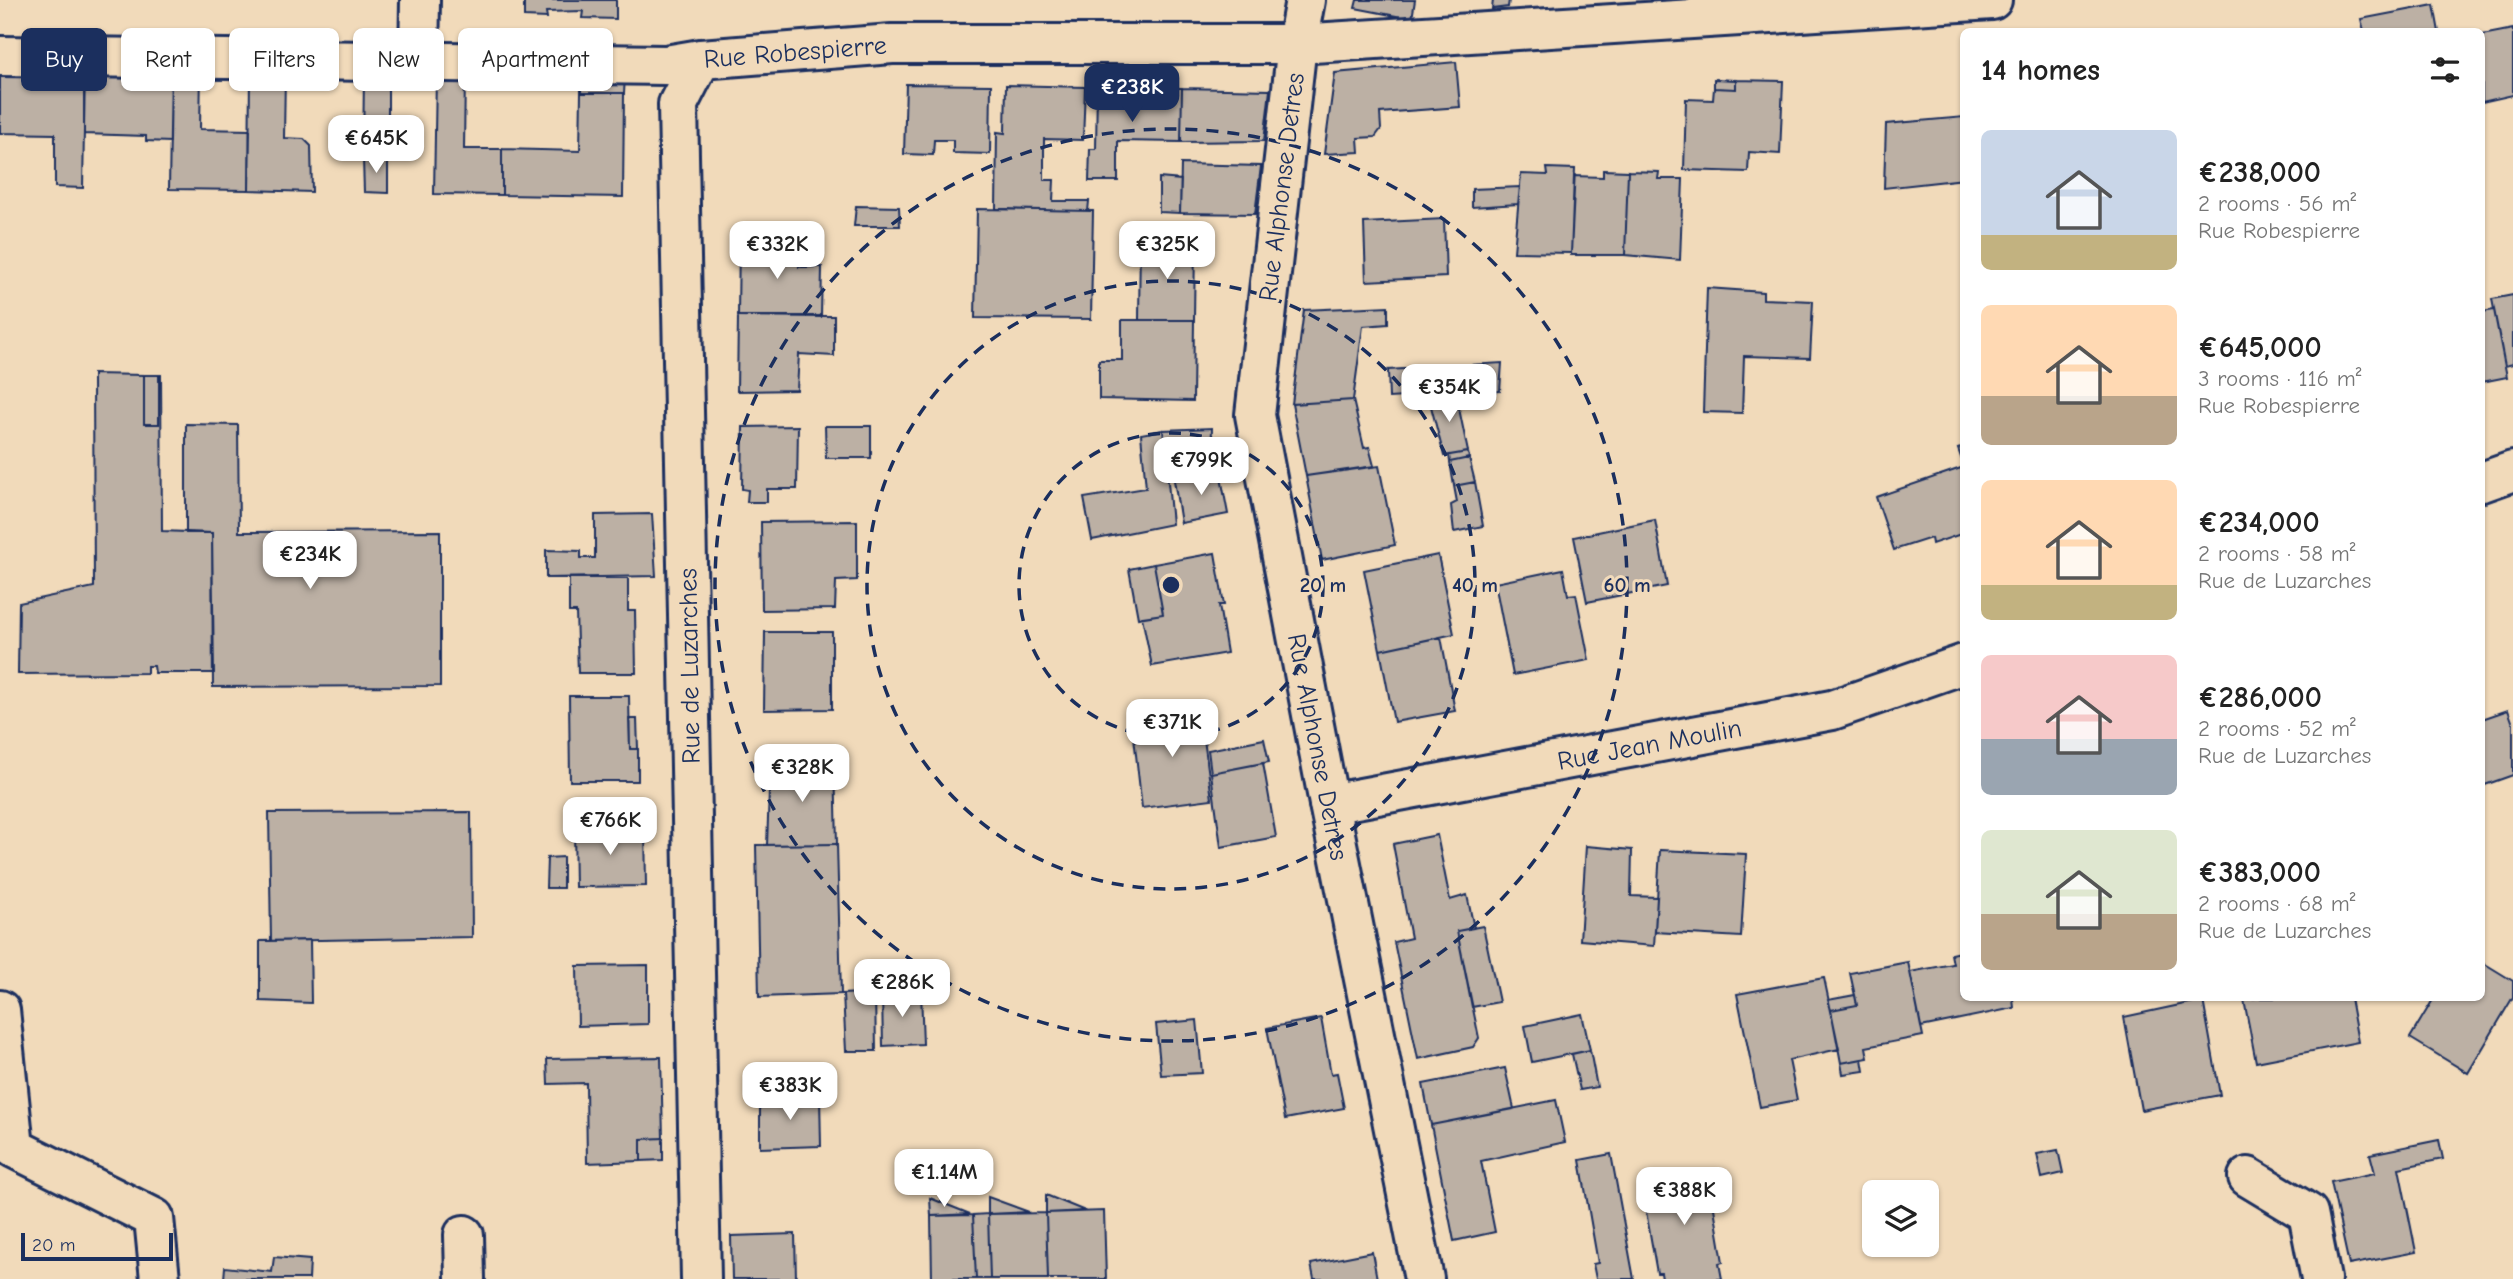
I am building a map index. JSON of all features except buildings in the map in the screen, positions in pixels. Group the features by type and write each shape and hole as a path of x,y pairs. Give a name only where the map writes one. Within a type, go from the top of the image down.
{"street":[{"path":"420,0 420,28"},
{"name":"Rue Alphonse Detres","path":"1305,0 1297,44 1255,415 1424,1279"},
{"name":"Rue Robespierre","path":"444,61 666,65 701,59 892,44 1297,44 1992,0"},
{"name":"Rue Robespierre","path":"0,56 353,60"},
{"name":"Rue de Luzarches","path":"701,59 678,104 701,1279"},
{"path":"2485,481 2513,471"},
{"name":"Rue Jean Moulin","path":"1329,804 1832,710 1960,665"},
{"path":"0,1010 14,1148 154,1217 160,1279"},
{"path":"2248,1177 2308,1213 2321,1279"},
{"path":"464,1235 465,1279"}]}
